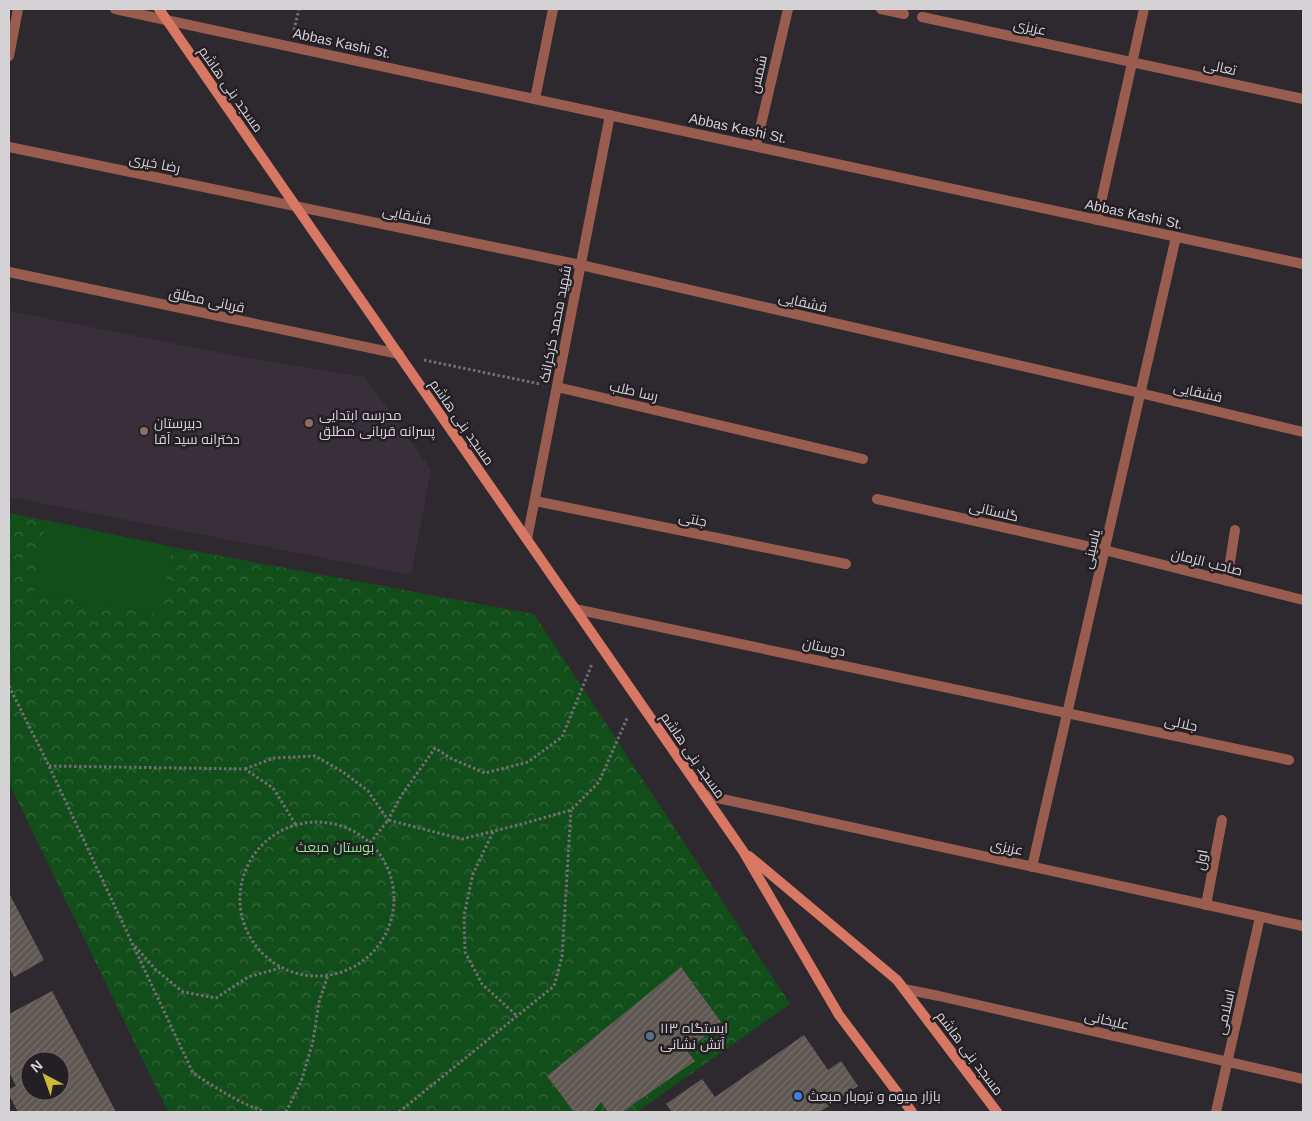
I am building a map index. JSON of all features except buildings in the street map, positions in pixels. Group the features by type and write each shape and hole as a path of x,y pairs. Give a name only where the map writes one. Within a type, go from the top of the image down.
{"main road":[{"name":"مسجد بنی هاشم","path":"159,9 743,851 839,1015 912,1112"},
{"name":"مسجد بنی هاشم","path":"743,851 897,980 997,1112"}],"street":[{"path":"9,56 18,9"},
{"name":"Abbas Kashi St.","path":"115,9 1303,264"},
{"path":"535,98 553,9"},
{"name":"شمس","path":"756,146 788,9"},
{"path":"881,9 904,14"},
{"path":"1097,220 1144,9"},
{"name":"عزیزی","path":"922,18 1132,63"},
{"name":"تعالی","path":"1132,63 1303,99"},
{"name":"شهید محمد کرکرانک","path":"527,539 610,115"},
{"name":"رضا خیری","path":"9,147 295,206"},
{"name":"قشقایی","path":"295,206 581,265 1303,432"},
{"name":"یاسینی","path":"1032,867 1176,237"},
{"name":"قربانی مطلق","path":"9,272 398,354"},
{"name":"رسا طلب","path":"557,387 863,459"},
{"name":"گلستانی","path":"877,499 1104,550"},
{"name":"جنتی","path":"535,501 846,564"},
{"path":"1227,581 1235,530"},
{"name":"صاحب الزمان","path":"1104,550 1303,600"},
{"name":"دوستان","path":"575,609 1067,713"},
{"name":"جلالی","path":"1067,713 1289,760"},
{"name":"عزیزی","path":"704,795 1303,926"},
{"name":"اول","path":"1206,905 1222,820"},
{"name":"اسلامی","path":"1216,1112 1260,917"},
{"name":"علیخانی","path":"904,989 1303,1079"}],"path":[{"path":"398,354 557,387"},
{"path":"370,843 388,820 435,748 452,759 485,773 528,762 562,737 600,645"},
{"path":"9,686 49,766 193,1073 226,1095 265,1112"},
{"path":"49,766 245,769 274,758 315,756 343,772 368,791 388,820 462,839 571,810 600,782 636,697"},
{"path":"245,769 273,788 296,825"},
{"path":"399,1112 554,986 562,957 571,810"},
{"path":"322,822 348,828 370,843 385,862 393,886 393,910 386,933 372,953 352,968 328,976 303,975 280,968 261,953 246,931 240,905 242,878 254,855 272,836 296,825 322,822"},
{"path":"493,831 474,874 464,915 465,952 482,984 517,1016"},
{"path":"132,942 155,969 183,992 216,998 248,977 280,968"},
{"path":"286,1112 300,1082 313,1041 319,1002 328,976"}],"shaded area":[{"path":"9,311 232,355 365,377 431,470 411,575 9,497"}],"green space":[{"name":"بوستان مبعث","path":"9,513 172,547 534,614 790,1004 637,1112 168,1112 9,783"},
{"path":"46,520 172,547 160,615 34,593"}],"place":[{"name":"مدرسه ابتدایی پسرانه قربانی مطلق","path":"309,423"},
{"name":"دبیرستان دخترانه سید آقا","path":"144,431"},
{"name":"ایستگاه ۱۱۳ آتش نشانی","path":"650,1036"},
{"name":"بازار میوه و تره‌بار مبعث","path":"798,1096"}]}
